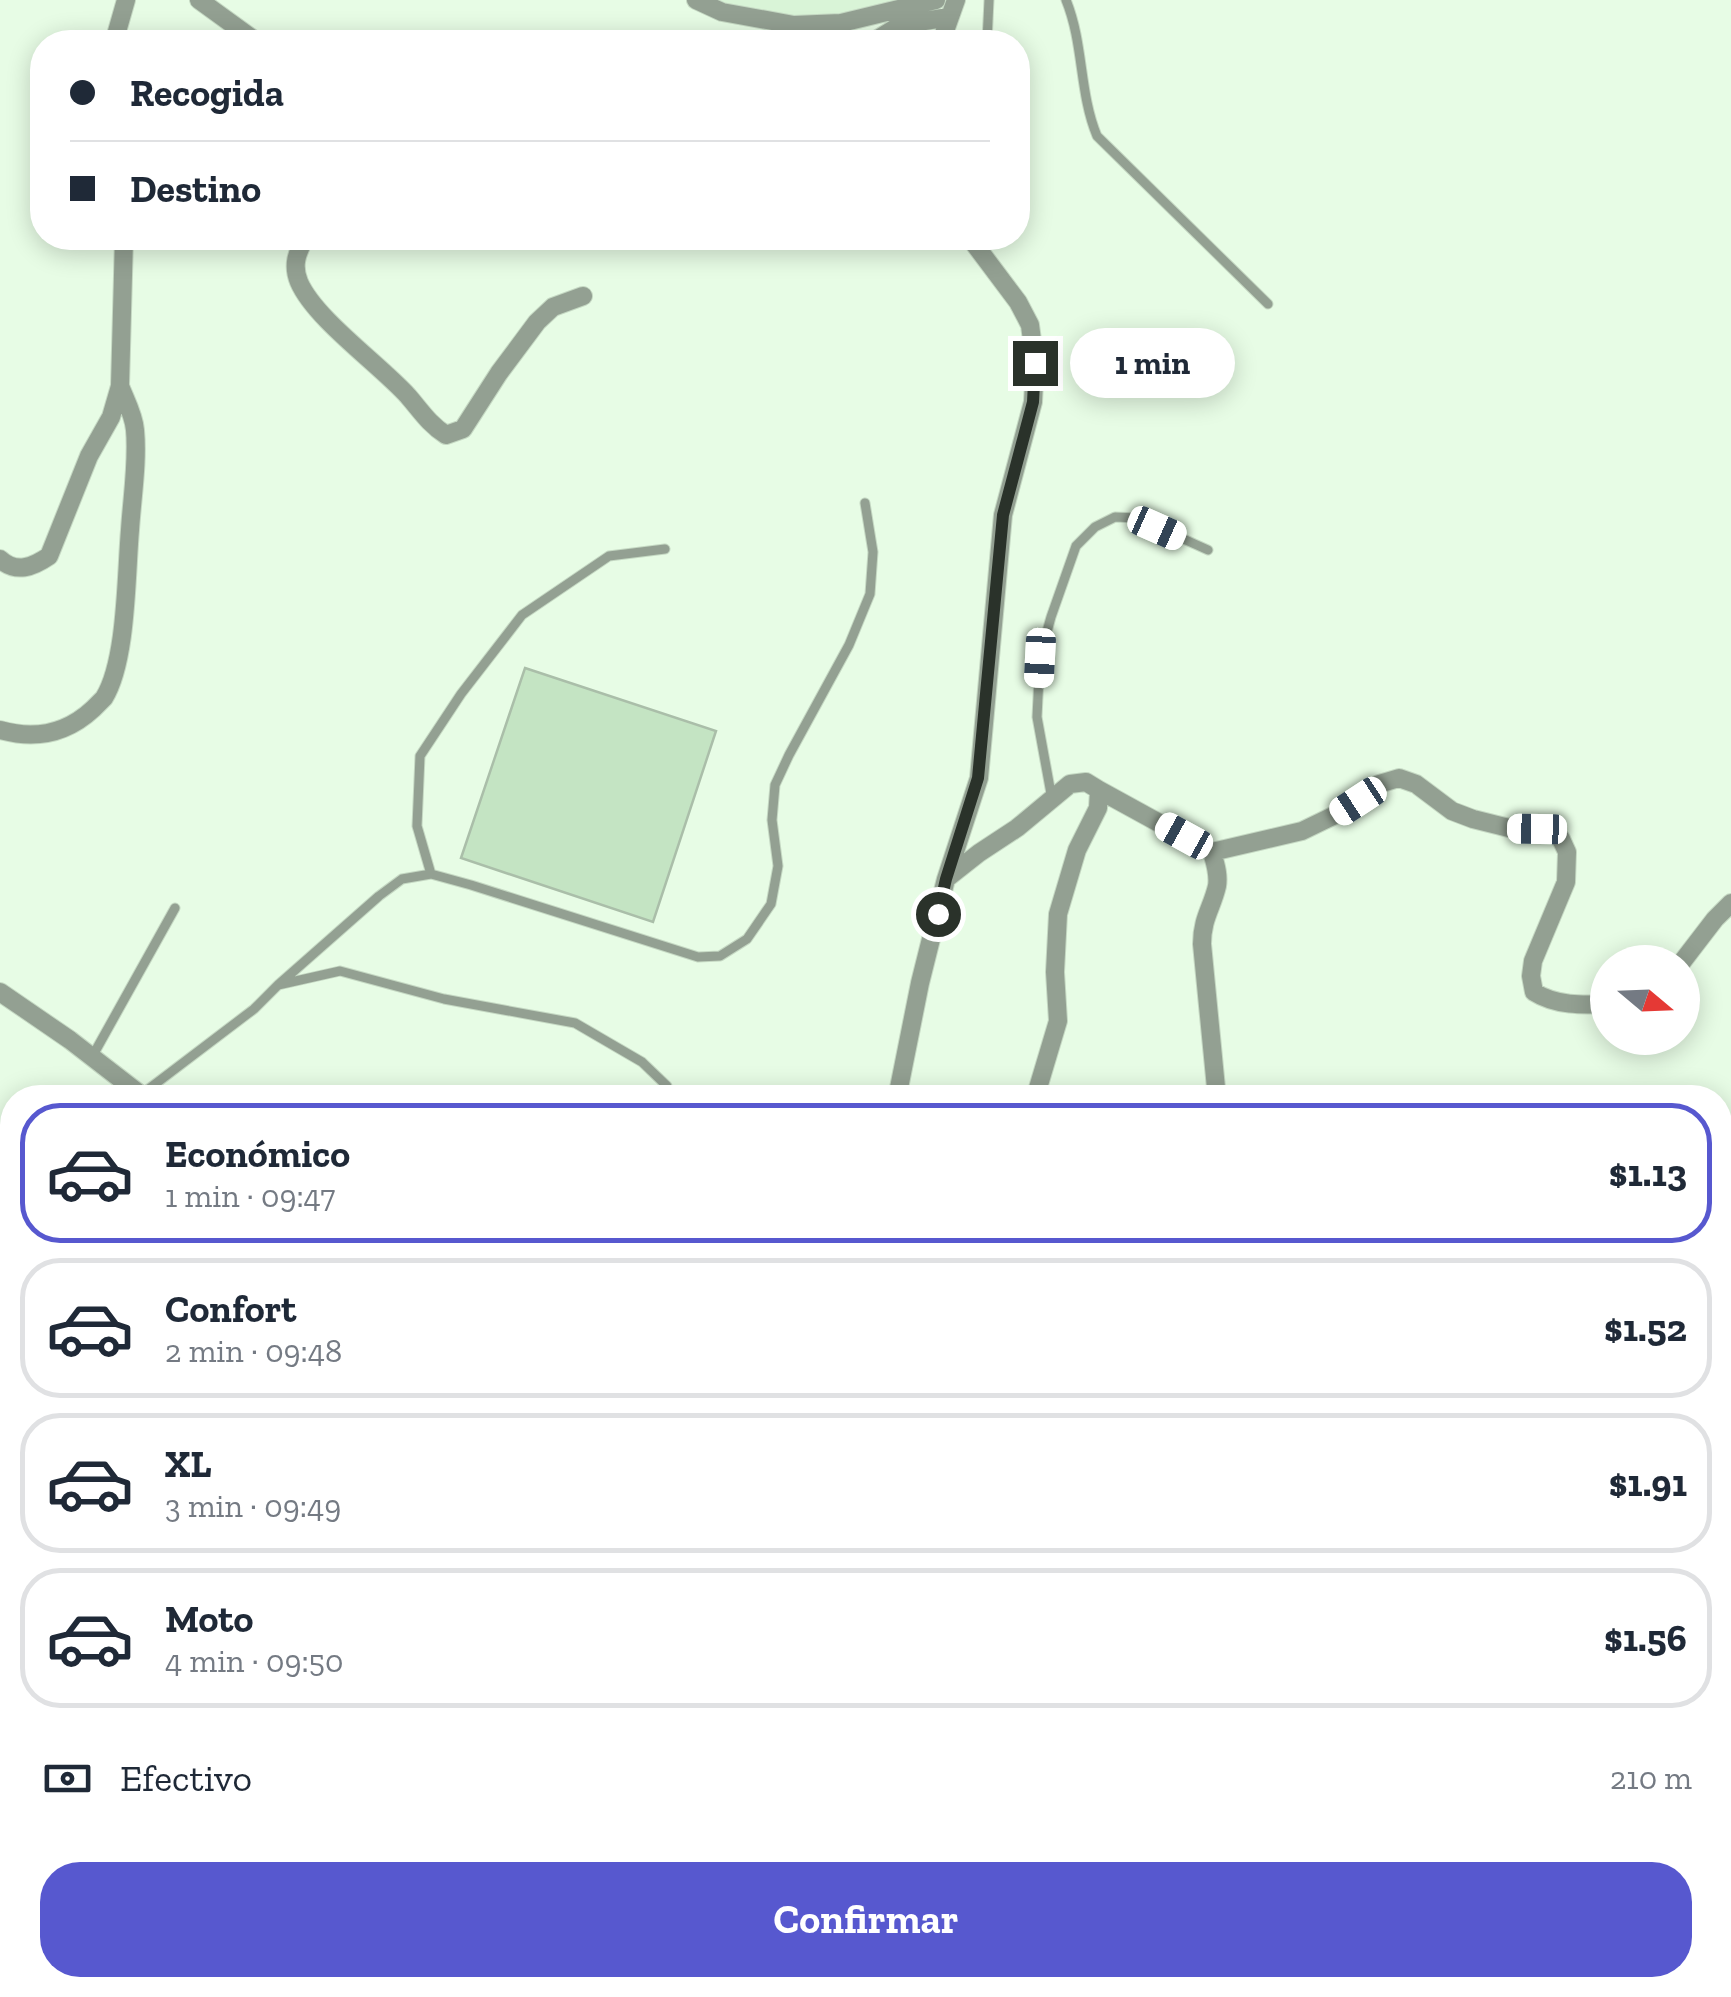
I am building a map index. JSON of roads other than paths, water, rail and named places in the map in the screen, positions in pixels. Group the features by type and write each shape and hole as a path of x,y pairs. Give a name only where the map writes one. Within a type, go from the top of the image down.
{"street":[{"path":"117,30 126,0"},
{"path":"199,0 240,30"},
{"path":"696,0 722,12 794,25 841,23 936,0"},
{"path":"892,30 953,8"},
{"path":"0,560 18,569 49,556 89,456 110,417 120,386 124,250"},
{"path":"298,250 294,268 300,286 318,310 409,397 434,428 446,435 463,428 537,322 553,307 583,296"},
{"path":"900,1085 946,879 978,778 1003,515 1033,402 1035,363 1030,324 979,250"},
{"path":"0,730 39,735 56,732 80,720 104,699 115,668 122,634 135,426 120,386"},
{"path":"946,879 1018,828 1070,784 1086,782 1212,852 1302,831 1335,816 1379,784 1399,778 1416,784 1452,811 1508,828 1537,829 1560,839 1567,852 1566,882 1533,961 1531,976 1534,992 1546,999 1590,1004"},
{"path":"1039,1085 1058,1021 1058,914 1077,850 1098,808 1100,790"},
{"path":"1212,852 1217,884 1203,921 1202,944 1216,1085"},
{"path":"1695,945 1731,903"},
{"path":"0,992 129,1085"}],"lane":[{"path":"988,30 989,0"},
{"path":"1066,0 1075,21 1089,116 1096,136 1268,304"},
{"path":"158,1085 254,1009 402,880 431,874 698,957 720,956 747,939 770,904 778,866 772,820 775,785 849,645 870,594 873,552 865,503"},
{"path":"1052,799 1037,718 1040,658 1076,546 1095,527 1115,517 1136,518 1208,550"},
{"path":"431,874 417,826 420,756 461,694 522,615 609,556 665,549"},
{"path":"92,1057 175,908"},
{"path":"278,985 340,971 444,998 575,1023 642,1062 665,1085"}]}
